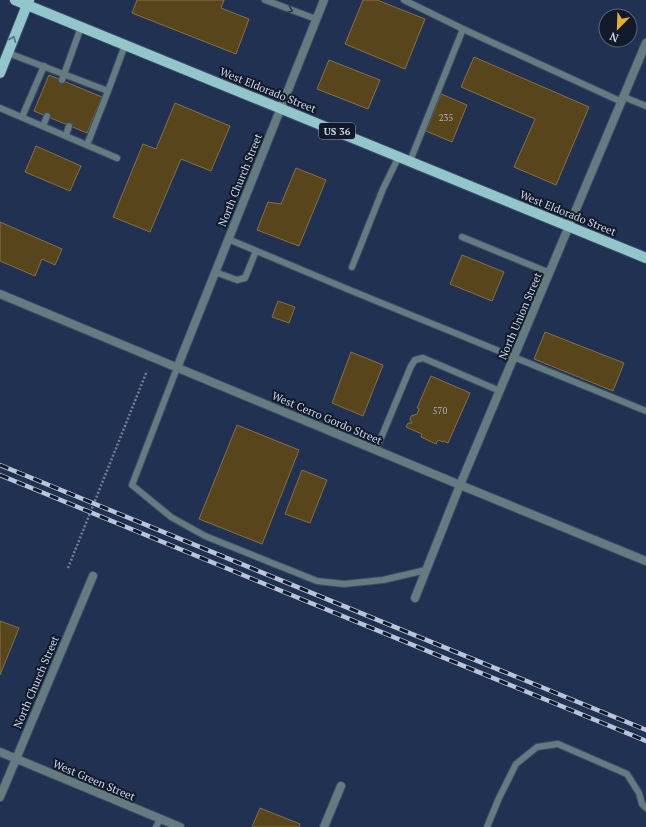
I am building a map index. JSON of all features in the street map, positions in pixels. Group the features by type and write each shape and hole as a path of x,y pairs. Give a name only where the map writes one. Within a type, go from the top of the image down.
{"main road":[{"name":"West Eldorado Street","path":"15,0 28,2 81,27 280,107 646,258"},
{"path":"0,73 28,2"}],"street":[{"name":"North Church Street","path":"177,368 324,0"},
{"name":"North Union Street","path":"415,598 460,485 570,227 646,43"},
{"name":"West Cerro Gordo Street","path":"0,294 646,561"},
{"name":"North Church Street","path":"0,797 93,576"},
{"name":"West Green Street","path":"0,752 180,827"},
{"path":"324,827 342,786"}],"lane":[{"path":"265,0 316,19"},
{"path":"404,0 463,29 623,100 646,106"},
{"path":"62,80 81,27"},
{"path":"410,161 463,29"},
{"path":"87,145 125,45"},
{"path":"8,53 108,91"},
{"path":"22,117 44,66"},
{"path":"84,90 87,83"},
{"path":"0,108 117,158"},
{"path":"43,126 47,116"},
{"path":"66,135 69,126"},
{"path":"352,267 399,156"},
{"path":"462,237 550,274"},
{"path":"228,239 646,412"},
{"path":"215,272 237,280 245,278 256,251"},
{"path":"376,450 411,366 415,360 424,358 500,391"},
{"path":"177,368 132,485 171,517 205,536 317,581 344,584 383,580 426,570"},
{"path":"487,827 499,798 516,764 537,747 558,744 627,774 639,793 642,804 646,808"},
{"path":"156,827 160,819"}],"path":[{"path":"68,568 146,371"}],"building":[{"path":"137,0 224,0 221,8 249,19 236,54 132,13"},
{"path":"363,0 377,0 425,19 405,69 345,44"},
{"path":"474,57 589,107 556,185 514,167 535,119 461,87"},
{"path":"329,60 380,80 368,109 317,89"},
{"path":"49,75 102,97 87,133 34,111"},
{"path":"441,94 467,105 452,142 426,131"},
{"path":"175,103 230,126 211,171 181,159 150,232 113,217 143,144 156,149"},
{"path":"36,146 81,166 70,191 25,172"},
{"path":"296,168 326,180 299,246 257,230 268,202 281,204"},
{"path":"0,222 62,249 55,265 42,259 35,276 0,261"},
{"path":"462,255 504,272 492,301 450,284"},
{"path":"278,301 295,307 289,323 272,317"},
{"path":"545,332 624,363 613,391 534,359"},
{"path":"351,352 383,365 363,416 332,403"},
{"path":"431,376 470,393 448,443 438,440 436,444 421,437 422,434 406,427 408,423 412,423 410,419 411,416 417,414 419,409 417,408"},
{"path":"237,425 299,450 262,544 199,519"},
{"path":"302,470 327,480 310,523 285,514"},
{"path":"0,621 19,628 0,675"},
{"path":"260,808 300,824 299,827 252,827"}],"railway":[{"path":"0,465 646,730"},
{"path":"0,475 646,741"}]}
